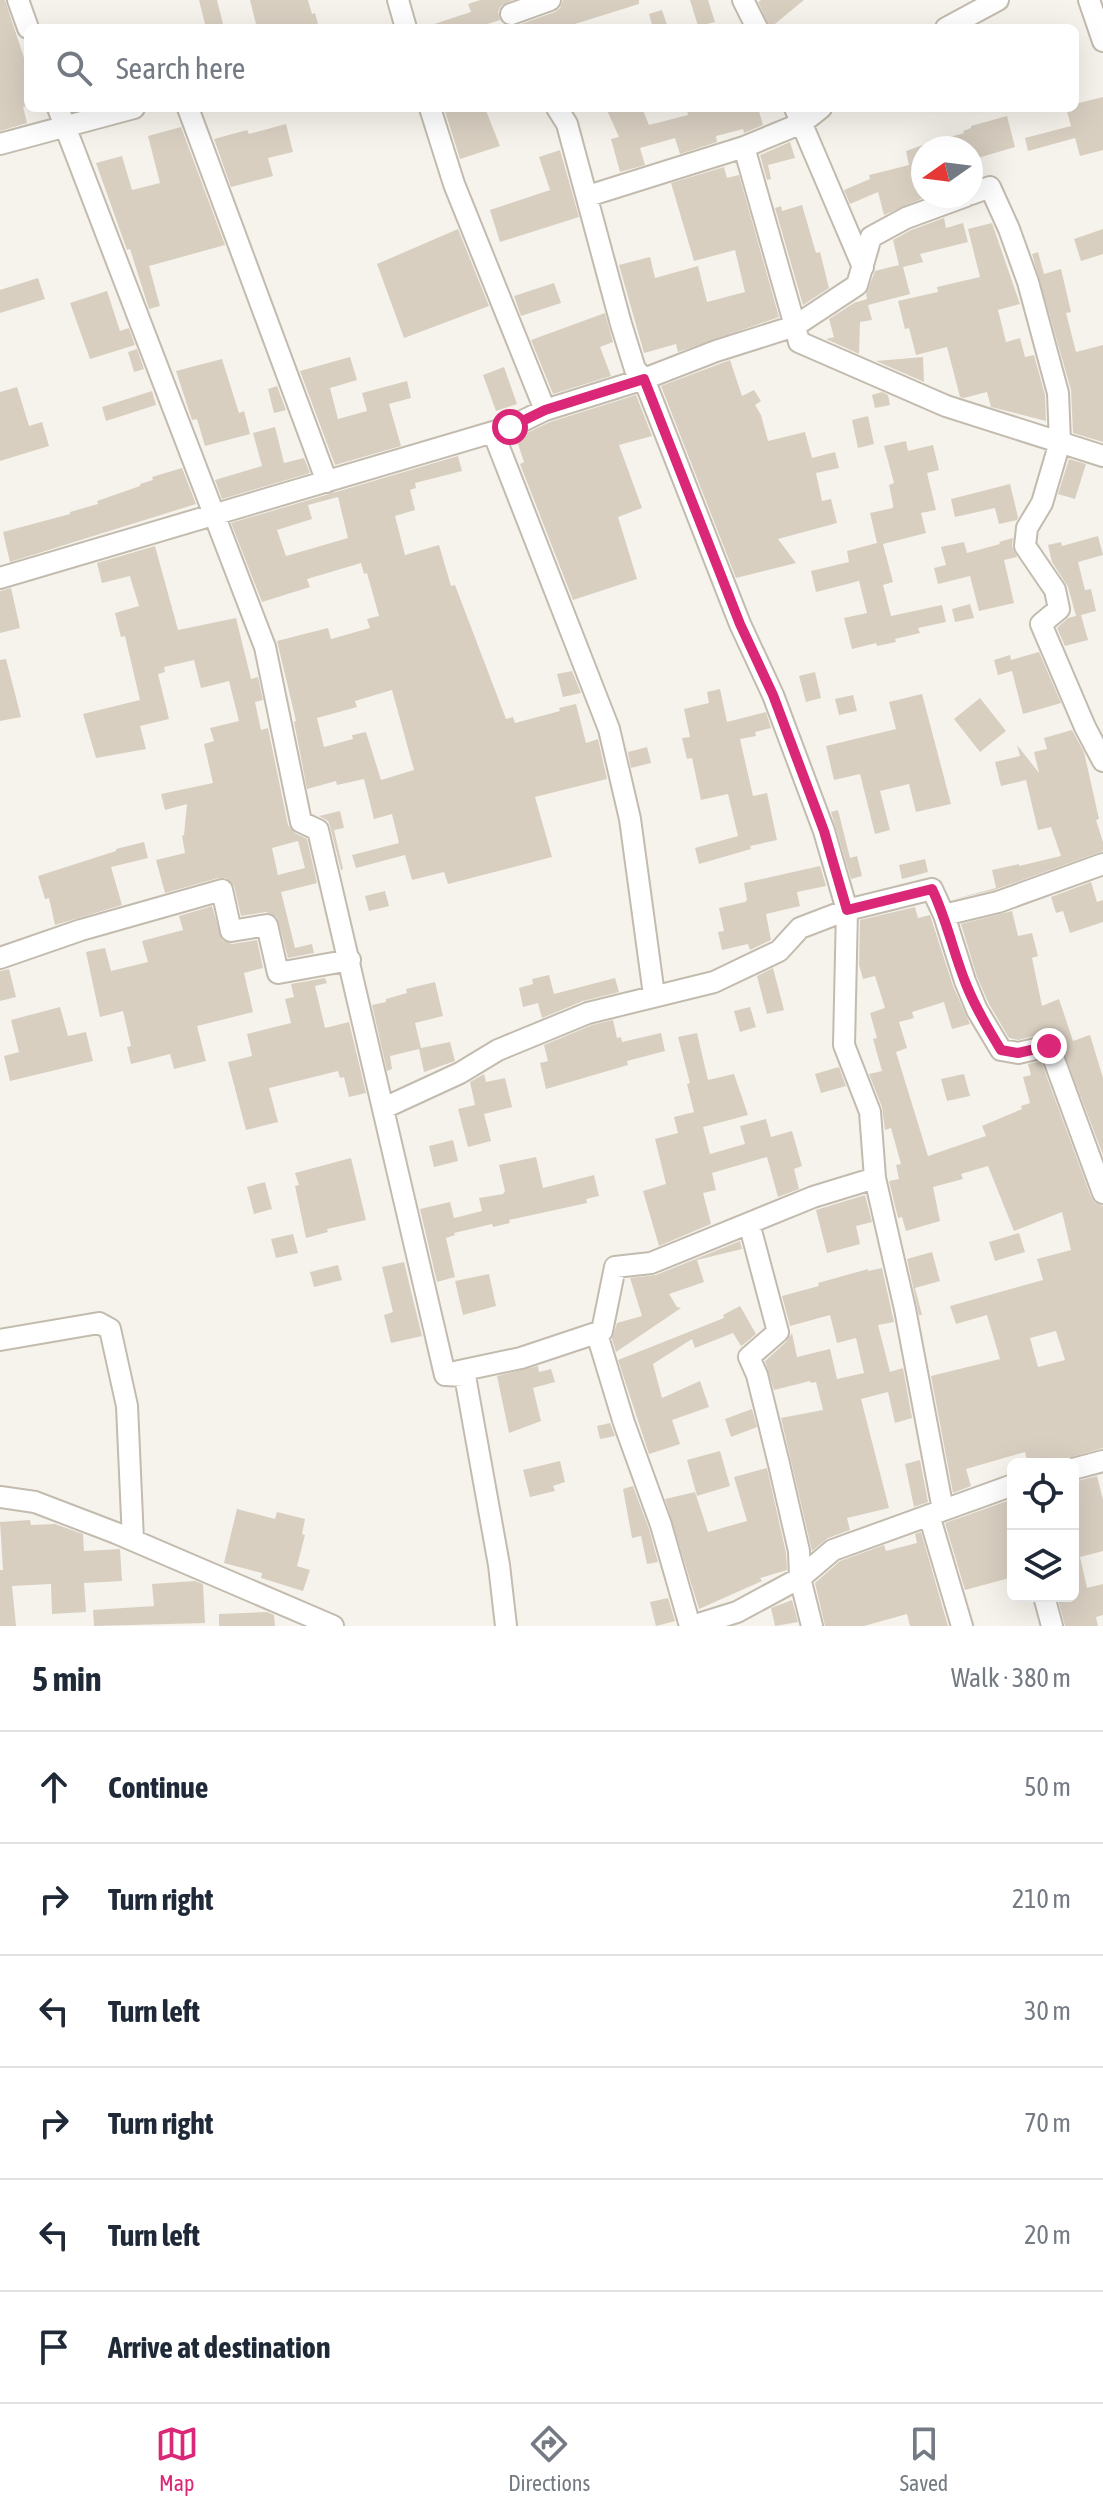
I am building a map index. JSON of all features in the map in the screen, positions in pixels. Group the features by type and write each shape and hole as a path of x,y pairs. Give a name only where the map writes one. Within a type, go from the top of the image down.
{"street":[{"path":"18,0 27,24"},
{"path":"398,0 405,24"},
{"path":"511,14 550,0"},
{"path":"953,24 998,0"},
{"path":"1089,0 1103,41"},
{"path":"0,144 61,117 102,112"},
{"path":"189,112 327,482"},
{"path":"431,112 454,184 545,410"},
{"path":"560,112 567,124 635,369 644,379 740,624 773,695 824,831 847,910 844,1045 870,1112 875,1178 905,1309 936,1512 962,1626"},
{"path":"588,196 744,147 798,116 863,267"},
{"path":"61,117 265,647 301,822 318,830 445,1375"},
{"path":"744,147 799,342 946,406 1103,456"},
{"path":"983,190 990,187 1009,229 1028,282 1058,393 1060,442 1042,503 1027,528 1025,546 1055,590 1059,609 1041,624 1103,761"},
{"path":"0,578 510,427 545,410 795,326 857,285 871,237 906,218 933,208"},
{"path":"493,432 609,729 630,819 654,995"},
{"path":"944,915 998,902 1103,864"},
{"path":"384,1108 460,1073 498,1050 588,1013 714,982 779,951 800,928 847,910 932,889 977,1010 1001,1050 1018,1053 1049,1046 1103,1193"},
{"path":"0,958 81,930 222,890 231,931 267,925 278,973 350,960"},
{"path":"445,1375 521,1358 602,1331 615,1267 651,1263 813,1197 875,1178"},
{"path":"749,1223 778,1332 749,1357 757,1375 783,1478 799,1551 800,1578 812,1626"},
{"path":"0,1340 99,1323 110,1329 127,1406 133,1540"},
{"path":"597,1334 691,1626 737,1612 800,1578 833,1550 1007,1487"},
{"path":"445,1375 465,1376 499,1565 506,1626"},
{"path":"1079,1468 1102,1464"},
{"path":"0,1497 35,1502 133,1540 333,1626"},
{"path":"1046,1602 1052,1626"}],"building":[{"path":"0,0 5,0 24,58 23,107 27,123 0,131"},
{"path":"199,0 217,0 223,24 205,24"},
{"path":"250,0 308,0 318,24 256,24"},
{"path":"480,0 512,0 501,6 498,12 500,20 488,24 434,24 471,12 468,4"},
{"path":"563,0 639,0 639,4 575,24 521,24 560,8"},
{"path":"690,0 708,0 715,22 697,24"},
{"path":"804,0 775,24 768,24 758,2"},
{"path":"662,10 667,24 652,24 649,14"},
{"path":"1103,97 1103,150 1080,156 1075,138 1028,151 1025,138 1071,126 1067,112 1079,112 1079,103"},
{"path":"445,112 487,112 500,146 460,159"},
{"path":"608,112 644,112 649,125 688,115 687,112 759,112 763,125 744,133 743,129 716,136 717,142 680,154 675,138 640,148 645,165 620,172 611,139 619,137"},
{"path":"1007,116 1015,147 983,156 983,136 954,136 964,133 971,126"},
{"path":"286,124 293,152 268,158 273,176 231,187 214,139"},
{"path":"181,127 225,245 149,266 160,306 149,309 130,249 127,250 96,163 122,156 132,190 160,183 148,136"},
{"path":"790,142 795,158 768,165 771,179 767,180 760,155"},
{"path":"911,149 911,203 884,215 878,192 850,204 844,190 870,179 869,175 909,165 906,151"},
{"path":"560,150 579,217 500,242 490,210 550,190 539,157"},
{"path":"724,167 727,178 739,175 779,317 678,352 676,344 644,353 619,265 650,257 655,278 698,266 707,302 745,292 735,250 694,261 671,183"},
{"path":"802,205 816,253 820,252 829,288 803,305 775,208 781,206 782,211"},
{"path":"944,218 946,228 963,223 968,242 920,254 923,262 903,267 910,294 868,305 872,320 860,322 859,354 826,339 834,337 829,319 854,303 867,299 875,271 899,265 893,240"},
{"path":"992,223 1020,304 998,310 1006,342 1020,338 1025,357 1034,355 1045,395 1046,421 991,407 987,392 960,397 947,347 916,355 909,328 905,329 898,301 938,292 937,287 980,277 968,229"},
{"path":"458,229 489,306 404,338 377,264"},
{"path":"1103,229 1103,254 1081,261 1074,239"},
{"path":"1038,252 1044,274 1061,269 1071,312 1066,313 1076,352 1103,345 1103,442 1073,433 1071,390 1032,254"},
{"path":"38,278 45,299 0,313 0,290"},
{"path":"554,283 561,303 521,316 514,296"},
{"path":"107,291 120,331 129,328 135,345 90,359 70,303"},
{"path":"605,313 613,342 600,347 611,376 553,394 531,340"},
{"path":"137,349 144,369 134,372 128,352"},
{"path":"350,357 357,380 330,388 338,419 367,411 362,393 407,381 411,398 389,404 401,446 335,465 300,371"},
{"path":"923,357 924,382 876,361"},
{"path":"222,359 239,413 244,411 250,434 205,446 197,419 192,420 176,371"},
{"path":"730,360 742,396 754,390 761,401 755,405 768,441 805,432 812,458 835,452 839,468 816,473 822,501 831,499 837,523 778,539 796,563 736,578 661,386"},
{"path":"504,367 517,404 496,411 483,375"},
{"path":"277,386 286,410 274,413 268,389"},
{"path":"17,387 29,426 42,422 49,446 0,461 0,392"},
{"path":"152,391 156,405 106,421 102,407"},
{"path":"882,392 888,395 890,405 875,408 872,395"},
{"path":"636,395 652,436 619,445 642,508 618,517 637,579 573,600 520,464 524,462 516,438 550,422"},
{"path":"868,416 874,444 858,448 852,420"},
{"path":"275,427 284,463 304,458 310,473 222,499 215,480 262,466 253,433"},
{"path":"906,441 908,451 933,445 939,470 927,473 936,510 921,513 926,533 883,544 893,582 883,585 891,616 942,605 946,622 918,628 920,633 895,639 896,642 852,649 844,618 867,613 859,581 816,592 811,571 849,562 847,551 877,543 870,513 893,508 889,485 894,483 884,446"},
{"path":"458,456 462,471 415,483 416,488 410,490 415,510 395,516 405,555 439,545 451,586 455,585 506,719 513,717 515,723 576,704 586,743 598,739 607,779 535,797 552,857 448,884 444,872 412,880 405,855 356,868 352,855 399,843 392,814 374,819 364,779 337,785 336,781 307,789 296,721 277,641 328,628 331,639 370,628 367,619 379,616 367,573 364,574 361,563 307,579 310,587 262,602 231,523","holes":["338,497 348,538 286,556 277,530 312,519 308,505","392,690 414,770 381,780 366,732 324,747 317,718 357,707 355,701"]},
{"path":"1069,459 1086,464 1075,499 1058,494"},
{"path":"182,468 196,504 10,562 3,532 98,504 97,501 153,480 152,477"},
{"path":"1010,484 1017,520 999,524 995,508 955,517 951,499"},
{"path":"1098,536 1103,555 1078,562 1085,590 1091,589 1096,611 1081,615 1088,640 1065,646 1057,628 1068,618 1076,616 1068,587 1052,562 1048,545 1061,542 1062,546"},
{"path":"1013,538 1012,546 1017,557 1004,560 1014,603 979,611 970,576 938,584 934,568 946,565 941,547 964,542 967,553"},
{"path":"155,546 178,630 236,618 251,679 258,677 263,700 255,702 261,730 268,728 288,825 307,839 317,883 281,892 295,948 312,944 314,953 288,958 277,917 266,912 241,916 234,886 226,878 165,893 156,860 185,853 182,836 187,804 165,810 161,794 213,783 204,744 214,741 210,728 239,721 229,681 201,688 194,660 164,667 165,672 158,674 169,719 140,726 146,749 96,758 83,714 140,700 125,636 121,637 115,613 139,606 130,576 102,583 97,563","holes":["298,841 305,868 278,875 272,848"]},
{"path":"11,588 20,628 0,633 0,591"},
{"path":"970,604 974,618 955,622 952,609"},
{"path":"1039,652 1061,703 1023,714 1012,671 998,675 994,660 1010,655 1011,660"},
{"path":"6,659 21,717 0,721 0,660"},
{"path":"572,671 581,693 563,697 557,674"},
{"path":"815,672 821,698 806,702 799,676"},
{"path":"720,689 727,722 766,712 771,728 755,732 756,736 740,739 753,796 767,793 777,840 699,864 695,848 738,836 728,794 701,800 692,758 687,759 682,738 690,737 684,709 709,703 707,692"},
{"path":"922,694 951,804 916,812 909,784 880,791 890,830 875,834 860,774 834,780 826,746 896,729 889,702"},
{"path":"853,695 857,711 839,715 835,699"},
{"path":"980,698 1006,731 980,752 954,719"},
{"path":"1072,730 1084,752 1103,851 994,890 951,900 996,888 992,870 1061,856 1051,827 1038,830 1026,780 1001,786 995,762 1020,756 1017,745 1039,773 1034,752 1047,749 1044,738"},
{"path":"624,732 628,752 647,747 651,763 631,768"},
{"path":"838,810 850,858 857,856 862,876 851,879 831,812"},
{"path":"340,811 344,828 334,830 341,870 328,821 319,816"},
{"path":"144,842 148,858 111,867 122,905 55,925 49,898 45,899 38,876"},
{"path":"925,859 928,872 902,879 899,865"},
{"path":"820,866 826,886 797,892 800,906 766,914 771,940 750,950 748,944 722,950 718,932 724,931 719,908 747,900 744,883"},
{"path":"1091,882 1097,902 1103,900 1103,922 1070,933 1063,911 1056,913 1051,897"},
{"path":"385,891 389,906 369,911 365,896"},
{"path":"212,906 222,940 232,944 257,940 263,968 244,973 253,1012 197,1026 206,1061 174,1069 170,1054 131,1064 127,1047 131,1046 123,1011 100,1017 86,952 105,948 111,971 148,962 142,941 183,930 179,916"},
{"path":"915,907 918,918 930,915 953,986 970,1024 952,1029 944,1002 912,1012 914,1018 899,1022 907,1048 896,1052 928,1156 986,1136 982,1126 1030,1103 1023,1077 1031,1075 1028,1064 1041,1061 1091,1197 1103,1206 1103,1448 1069,1458 1026,1458 1025,1452 966,1469 971,1486 953,1493 931,1376 1000,1359 987,1315 956,1324 950,1306 1043,1280 1037,1259 1071,1250 1062,1212 1014,1231 988,1166 961,1174 963,1179 933,1187 940,1221 906,1231 902,1217 898,1218 889,1181 899,1179 896,1165 901,1164 891,1128 885,1130 882,1107 869,1074 882,1071 870,1013 885,1008 875,976 863,979 859,965 860,920","holes":["1056,1331 1065,1360 1038,1367 1030,1338"]},
{"path":"1012,911 1018,936 1032,933 1038,956 1032,958 1042,1006 1059,999 1073,1041 1090,1035 1103,1078 1103,1155 1058,1037 1047,1033 1018,1040 1009,1038 977,977 961,924"},
{"path":"773,968 784,1010 767,1014 757,976"},
{"path":"9,969 16,997 0,1001 0,971"},
{"path":"549,975 554,994 615,978 619,992 583,1001 542,1018 538,1003 523,1007 519,988 533,984 532,979"},
{"path":"325,978 327,983 315,986 325,1028 349,1022 366,1093 349,1097 344,1077 340,1078 338,1071 269,1088 278,1122 246,1130 228,1062 252,1056 247,1034 291,1023 285,999 294,997 291,984"},
{"path":"435,982 443,1016 415,1023 421,1048 450,1042 455,1061 424,1072 419,1049 390,1056 392,1069 387,1071 372,1005 407,993 406,989"},
{"path":"60,1007 68,1036 86,1032 93,1061 10,1081 4,1056 19,1052 11,1020"},
{"path":"750,1007 756,1027 740,1032 734,1011"},
{"path":"613,1020 617,1038 621,1037 622,1042 661,1033 665,1051 546,1089 540,1063 548,1061 544,1045 592,1025"},
{"path":"697,1033 708,1080 734,1074 748,1115 703,1127 710,1154 745,1144 740,1126 766,1119 771,1137 792,1131 802,1166 794,1169 799,1189 778,1197 767,1157 712,1173 716,1190 703,1193 711,1224 659,1246 643,1191 666,1184 655,1139 678,1133 674,1117 694,1112 678,1037"},
{"path":"839,1067 846,1086 821,1093 815,1074"},
{"path":"484,1074 486,1082 505,1078 512,1107 484,1114 491,1141 468,1147 458,1109 475,1105 470,1082"},
{"path":"964,1074 970,1096 947,1101 941,1079"},
{"path":"453,1140 458,1161 434,1167 429,1146"},
{"path":"536,1157 543,1188 594,1175 599,1196 586,1199 587,1203 509,1220 510,1223 454,1233 446,1238 455,1277 437,1282 420,1209 450,1202 454,1218 482,1211 479,1198 505,1191 499,1165"},
{"path":"351,1158 366,1220 327,1229 328,1232 306,1238 295,1173"},
{"path":"265,1182 272,1209 254,1214 247,1187"},
{"path":"865,1195 872,1222 856,1226 860,1244 827,1253 816,1210"},
{"path":"1019,1233 1025,1252 995,1261 989,1242"},
{"path":"293,1234 298,1253 276,1258 271,1239"},
{"path":"740,1241 742,1249 697,1260 704,1282 669,1294 681,1308 616,1352 612,1339 617,1323 642,1316 630,1278 656,1275"},
{"path":"932,1252 940,1281 915,1288 922,1315 919,1315 907,1259"},
{"path":"404,1262 422,1336 391,1343 384,1315 393,1312 382,1267"},
{"path":"338,1265 342,1280 314,1287 310,1272"},
{"path":"882,1268 894,1322 878,1325 890,1372 903,1368 912,1418 895,1423 888,1392 861,1399 889,1508 847,1518 850,1530 828,1538 812,1551 781,1418 823,1410 816,1382 774,1390 765,1361 792,1333 797,1357 830,1349 837,1379 864,1373 856,1338 837,1343 830,1315 790,1326 782,1296 868,1269"},
{"path":"489,1274 496,1306 463,1315 455,1281"},
{"path":"740,1306 756,1334 741,1346 733,1333 695,1348 692,1339 653,1364 662,1398 700,1381 709,1407 672,1420 680,1444 649,1454 618,1360 724,1318 723,1315"},
{"path":"538,1366 539,1372 551,1369 555,1382 533,1388 541,1421 509,1433 497,1376"},
{"path":"752,1409 757,1427 731,1437 725,1419"},
{"path":"610,1423 615,1436 600,1439 597,1426"},
{"path":"720,1451 730,1486 697,1496 687,1460"},
{"path":"920,1460 928,1502 914,1507 905,1464"},
{"path":"560,1461 565,1482 553,1486 555,1491 530,1497 523,1470"},
{"path":"767,1468 787,1570 760,1578 762,1581 699,1609 665,1499 695,1492 708,1532 747,1521 734,1477"},
{"path":"1097,1476 1103,1500 1103,1551 1080,1557 1087,1588 1103,1584 1103,1615 1096,1617 1098,1626 1065,1626 1059,1602 1079,1602 1079,1480"},
{"path":"633,1486 658,1562 647,1564 641,1536 632,1538 623,1489"},
{"path":"1007,1501 1007,1579 965,1590 945,1523"},
{"path":"237,1509 275,1519 277,1512 305,1519 302,1534 305,1535 297,1566 310,1570 303,1591 261,1578 262,1573 224,1563"},
{"path":"30,1520 31,1525 55,1524 83,1534 84,1551 120,1549 122,1581 84,1583 86,1612 52,1614 51,1584 12,1586 16,1626 0,1626 0,1570 3,1570 0,1522"},
{"path":"921,1532 948,1626 910,1626 907,1614 864,1626 825,1626 815,1583 840,1561 884,1545 886,1551 917,1543 915,1534"},
{"path":"195,1581 203,1584 205,1623 94,1626 93,1610 154,1606 152,1584"},
{"path":"668,1598 675,1621 656,1626 650,1602"},
{"path":"792,1600 798,1622 775,1626 771,1608"},
{"path":"267,1612 274,1615 275,1626 219,1626 219,1614"}],"route":[{"path":"510,427 545,410 644,379 740,624 773,695 824,831 847,910 932,889 977,1010 1001,1050 1018,1053 1049,1046"}]}
